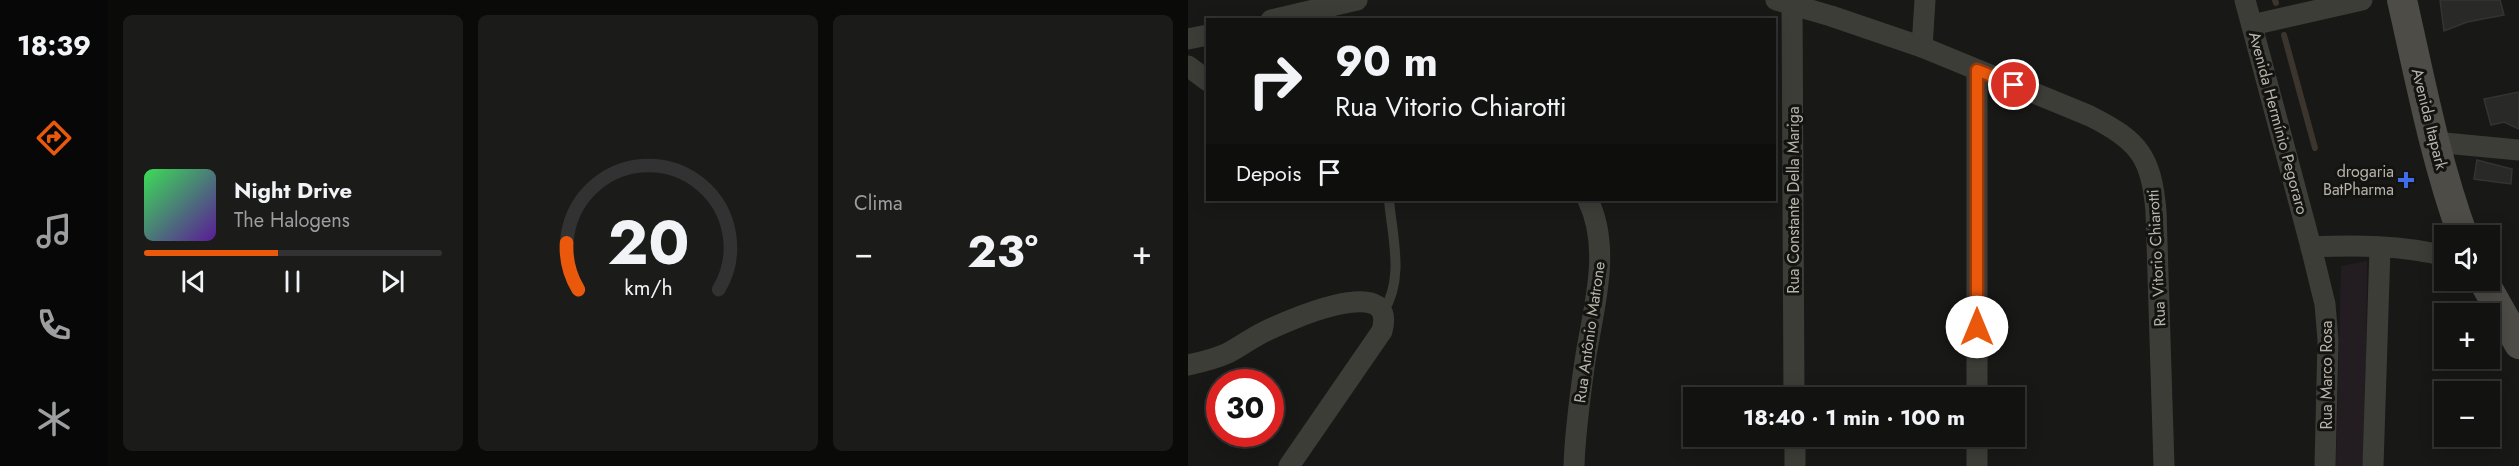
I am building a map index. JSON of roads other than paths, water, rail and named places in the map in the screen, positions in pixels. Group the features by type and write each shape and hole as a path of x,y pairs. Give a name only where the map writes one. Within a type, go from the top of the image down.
{"main road":[{"name":"Avenida Itapark","path":"2402,0 2434,142 2459,225"},
{"path":"2489,291 2519,344"}],"street":[{"path":"1280,18 1358,0"},
{"path":"1922,47 1925,0"},
{"name":"Avenida Hermínio Pegoraro","path":"2246,0 2312,247"},
{"path":"2252,25 2362,0"},
{"name":"Rua Vitorio Chiarotti","path":"1784,2 1922,47 1977,70 2113,128 2142,153 2153,186 2156,211 2164,466"},
{"name":"Rua Constante Della Mariga","path":"1784,2 1794,387"},
{"path":"1188,39 1206,35"},
{"path":"1188,66 1206,80"},
{"path":"1977,70 1977,387"},
{"path":"2434,142 2519,150"},
{"name":"Rua Antônio Matrone","path":"1574,466 1585,362 1600,260 1599,233 1587,201"},
{"path":"2312,247 2350,245 2434,255"},
{"name":"Rua Marco Rosa","path":"2312,247 2325,304 2328,340 2325,466"},
{"path":"2373,466 2380,248"},
{"path":"1188,365 1228,352 1260,333 1320,309 1352,302 1366,302 1378,306 1385,320 1382,331 1289,466"},
{"path":"1795,447 1795,466"},
{"path":"1977,447 1977,466"}],"lane":[{"path":"1383,312 1390,302 1395,282 1389,201"}],"waterway":[{"path":"2284,35 2315,148"}],"place":[{"name":"drogaria BatPharma","path":"2406,180"}]}
